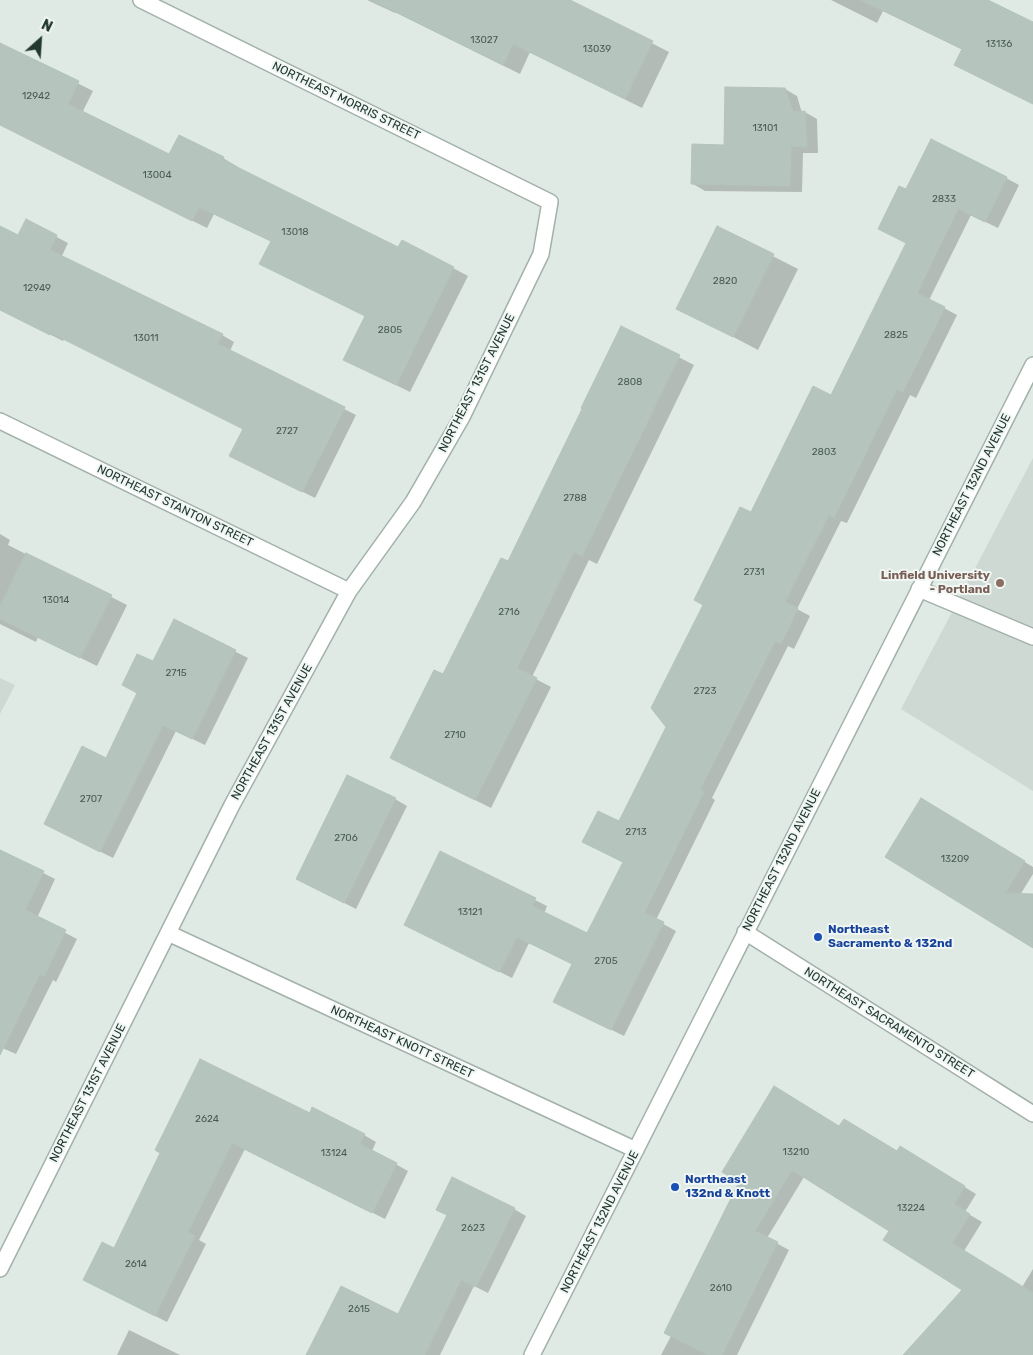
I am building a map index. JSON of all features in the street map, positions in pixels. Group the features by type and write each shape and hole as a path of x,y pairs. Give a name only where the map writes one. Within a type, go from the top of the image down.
{"street":[{"name":"NORTHEAST MORRIS STREET","path":"141,0 550,202"},
{"name":"NORTHEAST 131ST AVENUE","path":"0,1269 232,805 349,591 413,502 462,418 541,254 550,202"},
{"name":"NORTHEAST 132ND AVENUE","path":"532,1355 1033,365"},
{"name":"NORTHEAST STANTON STREET","path":"0,421 349,591"},
{"path":"919,589 1033,637"},
{"name":"NORTHEAST SACRAMENTO STREET","path":"745,932 1033,1114"},
{"name":"NORTHEAST KNOTT STREET","path":"168,933 636,1150"}],"shaded area":[{"name":"Linfield University - Portland","path":"1033,458 1033,791 901,709"},
{"path":"0,678 15,685 0,714"}],"building":[{"path":"371,0 570,0 653,41 625,99 513,44 503,65"},
{"path":"861,0 988,0 1033,22 1033,104 954,65 962,49"},
{"path":"0,43 79,81 68,104 169,154 179,135 224,157 223,160 398,247 402,240 454,267 396,385 343,360 365,316 259,264 271,241 199,207 192,221 0,125"},
{"path":"725,87 785,88 793,112 805,111 807,147 791,146 790,186 691,184 692,144 724,145"},
{"path":"931,139 1007,177 985,222 958,209 917,293 945,307 903,392 897,389 834,518 829,515 785,602 798,608 781,644 775,641 700,790 704,792 644,913 664,922 611,1030 553,1002 572,964 517,937 499,972 404,925 440,851 536,898 532,906 587,933 623,862 582,842 598,811 619,821 666,727 651,708 703,605 694,600 740,507 751,512 813,386 831,395 906,243 878,229 899,186 906,189"},
{"path":"26,219 57,235 50,250 223,334 218,344 345,407 302,492 229,456 243,429 51,333 50,335 0,310 0,226 18,235"},
{"path":"717,226 774,254 733,337 676,309"},
{"path":"621,326 680,355 582,556 574,552 517,668 537,678 475,800 390,758 434,670 443,674 501,558 508,561"},
{"path":"26,553 112,595 80,658 0,619 0,606"},
{"path":"174,619 236,650 192,739 163,725 100,852 44,824 82,746 106,758 137,693 122,685 137,654 153,661"},
{"path":"347,775 396,798 344,903 296,879"},
{"path":"921,798 1025,861 1005,893 1033,894 1033,948 885,857"},
{"path":"0,850 44,871 25,910 66,930 44,976 40,974 0,1055"},
{"path":"200,1059 310,1113 312,1107 365,1134 360,1144 397,1163 372,1213 232,1143 188,1232 195,1236 155,1316 83,1280 102,1242 114,1248 160,1153 155,1150"},
{"path":"774,1086 839,1126 844,1119 897,1151 900,1146 965,1186 954,1204 970,1214 952,1243 1033,1293 1033,1355 903,1355 962,1290 883,1240 889,1231 792,1170 755,1231 778,1242 722,1355 708,1355 664,1333 739,1182 722,1172"},
{"path":"452,1177 515,1208 476,1287 461,1280 425,1355 306,1355 341,1286 398,1314 447,1215 436,1210"}],"place":[{"name":"Linfield University - Portland","path":"1000,583"},
{"name":"Northeast Sacramento & 132nd","path":"818,937"},
{"name":"Northeast 132nd & Knott","path":"675,1187"}]}
